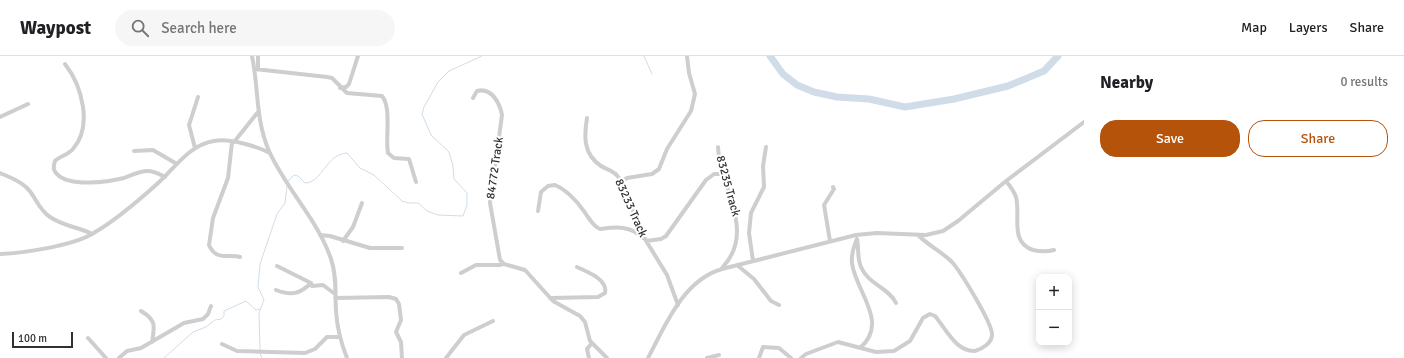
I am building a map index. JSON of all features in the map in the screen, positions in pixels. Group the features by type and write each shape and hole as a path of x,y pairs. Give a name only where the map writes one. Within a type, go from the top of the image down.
{"street":[{"path":"252,56 257,69"},
{"path":"258,56 258,112 270,153 320,235 331,260 340,337 347,358"},
{"path":"340,88 346,87 349,84 358,56"},
{"path":"620,182 626,178 652,174 659,169 667,149 691,112 696,94 689,73 687,56"},
{"path":"65,64 72,73 82,97 82,126 76,145 69,153 55,161 54,167 56,173 61,178 76,182 118,179 146,171 154,172 165,177"},
{"path":"257,69 332,78 340,88 352,95 383,96 388,130 388,153 394,158 409,159 416,182"},
{"name":"84772 Track","path":"473,98 477,91 480,90 488,93 499,103 502,115 490,207 496,246 503,264"},
{"path":"195,148 189,125 198,97"},
{"path":"0,117 28,104"},
{"path":"240,257 223,257 210,248 209,245 213,218 228,178 233,142 258,112"},
{"name":"83233 Track","path":"587,118 584,138 588,152 600,165 616,173 645,240 667,274 678,305"},
{"path":"648,358 678,305 699,280 710,272 830,241 877,233 918,235 938,233 949,228 1006,181 1084,122"},
{"path":"0,254 37,250 82,239 92,234 130,208 195,148 214,140 254,146 270,153"},
{"name":"83235 Track","path":"718,147 722,174 735,210 737,226 737,242 734,254 722,269"},
{"path":"752,261 750,233 751,213 764,187 763,166 766,147"},
{"path":"134,151 153,150 178,164"},
{"path":"0,173 24,185 38,206 62,224 92,234"},
{"path":"538,211 541,192 548,186 555,185 562,189 582,208 596,227 632,229 645,240 661,239 666,236 706,180 714,174 722,174"},
{"path":"1006,181 1015,195 1018,235 1022,242 1030,249 1042,252 1054,250"},
{"path":"830,241 824,205 834,189 833,187"},
{"path":"343,241 353,228 362,203"},
{"path":"320,235 330,236 343,241 376,249 402,248"},
{"path":"801,358 806,354 835,342 876,352 889,352 901,348 913,337 923,318 930,314 935,316 956,343 967,351 980,349 991,338 991,330 985,313 958,269 918,235"},
{"path":"857,237 859,259 863,272 892,296 896,303"},
{"path":"857,237 852,251 852,262 856,281 864,294 871,312 872,328 870,338 860,348"},
{"path":"461,273 476,265 503,264 525,270 533,277 549,298 580,316 584,322 592,343 607,358"},
{"path":"737,264 754,279 771,301 778,305"},
{"path":"277,266 311,283 312,286 324,285 335,296 389,297 396,299 401,320 396,332 401,342 402,358"},
{"path":"549,298 598,297 603,295 605,289 600,281 595,276 577,267"},
{"path":"276,290 287,294 294,294 304,290 311,283"},
{"path":"119,358 127,351 137,350 184,323 203,319 208,314 210,306"},
{"path":"141,311 153,321 154,327 152,342"},
{"path":"446,358 464,335 493,321"},
{"path":"222,344 237,351 305,353 315,350 326,337 340,337"},
{"path":"88,338 106,358"},
{"path":"589,358 587,349 592,343"},
{"path":"759,358 763,347 778,348 791,358"},
{"path":"707,358 719,355"}],"waterway":[{"path":"288,181 294,175 298,176 305,183 311,182 334,158 347,153 360,168 374,175 402,201 408,203 418,203 427,211 438,215 463,216 467,205 467,193 454,179 453,166 449,152 431,135 422,114 424,107 438,82 449,71 482,56"},
{"path":"644,56 652,74"},
{"path":"770,56 783,74 797,85 814,92 837,97 869,99 905,107 954,99 1008,86 1044,71 1058,56"},
{"path":"260,350 259,313 264,300 258,287 260,264 277,214 285,203 287,186"},
{"path":"164,358 193,332 206,327 215,320 221,319 224,316 224,311 246,301 256,310 260,309"},
{"path":"260,353 262,358"}]}
